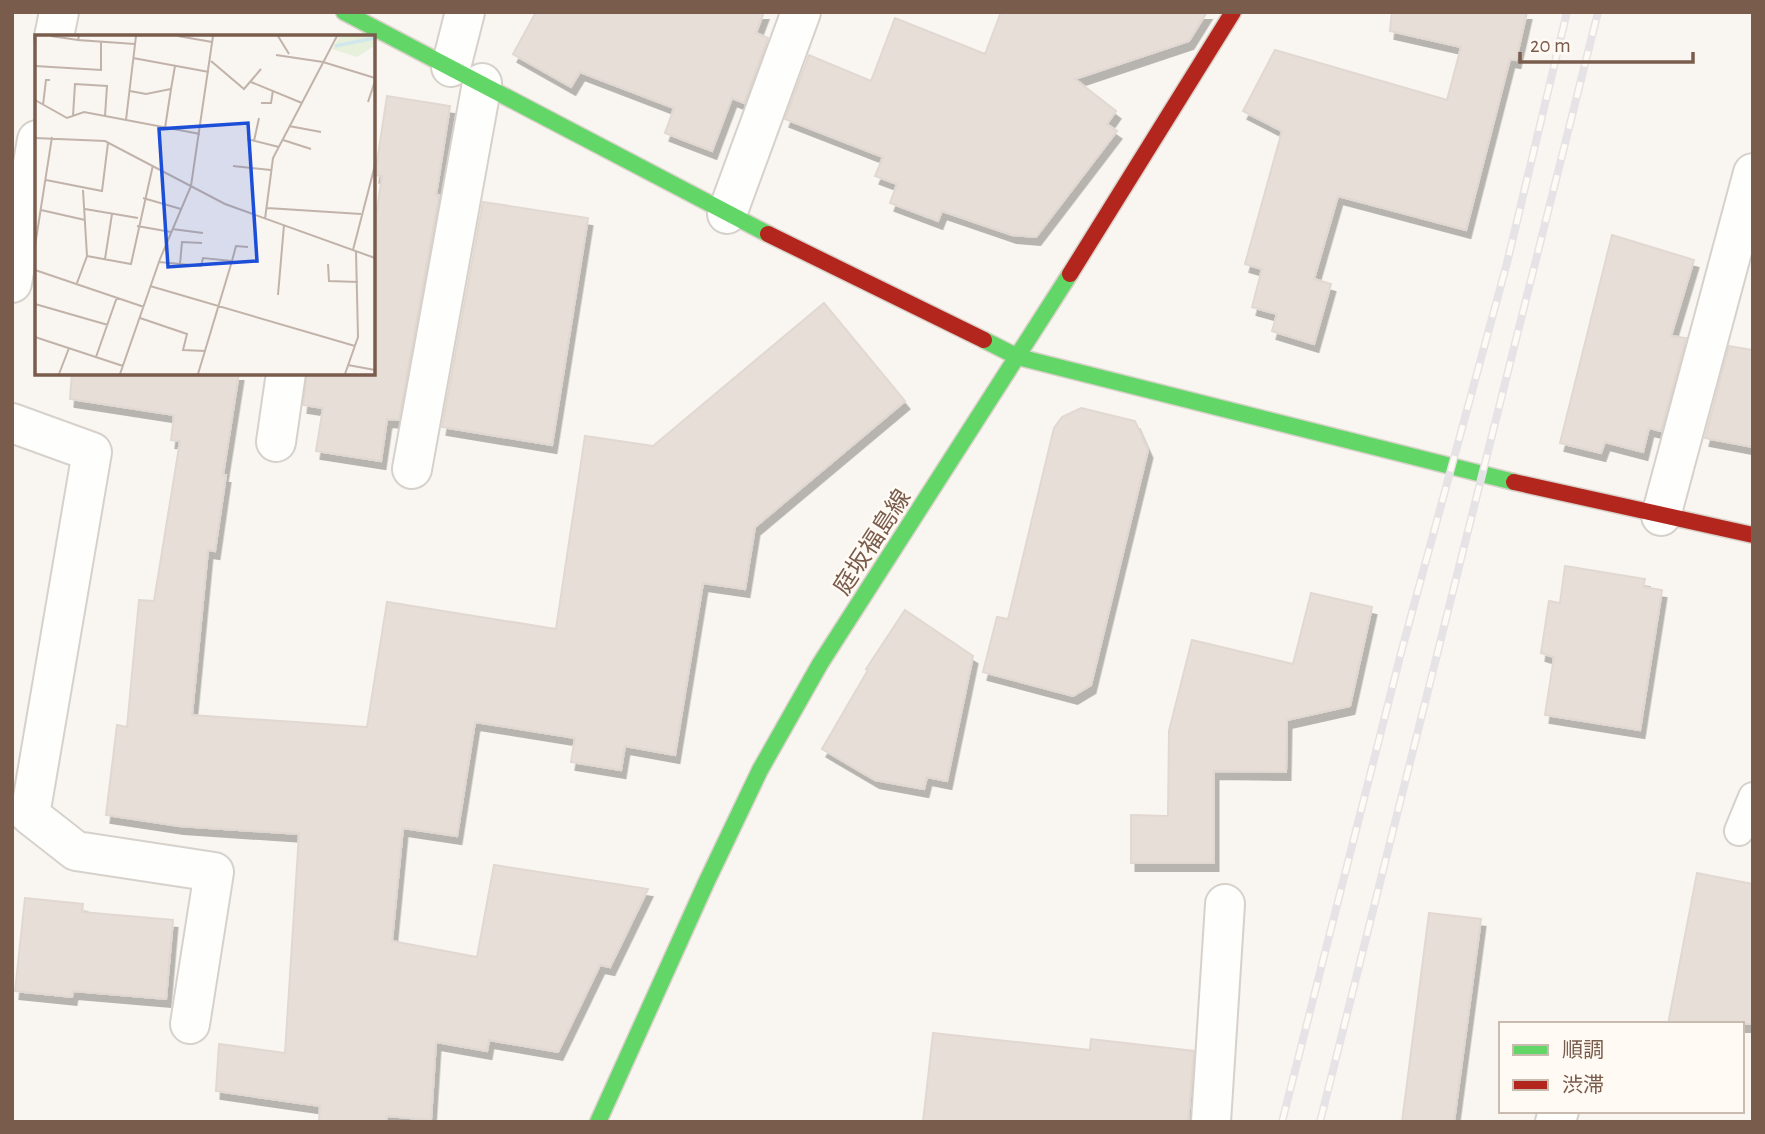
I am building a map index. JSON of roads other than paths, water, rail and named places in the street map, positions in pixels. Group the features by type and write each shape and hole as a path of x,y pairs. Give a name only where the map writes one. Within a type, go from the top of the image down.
{"street":[{"path":"54,35 58,12"},
{"path":"344,12 727,214 1018,357 1483,475 1753,535"},
{"path":"412,469 467,75 465,12"},
{"path":"727,214 801,12"},
{"name":"庭坂福島線","path":"597,1122 760,770 820,664 1018,357 1233,12"},
{"path":"12,284 35,151"},
{"path":"1661,516 1753,173"},
{"path":"276,442 286,374"},
{"path":"12,423 92,452 21,814 76,851 214,872 190,1024"},
{"path":"1211,1122 1225,904"}],"lane":[{"path":"1739,831 1753,797"}],"railway":[{"path":"1282,1122 1402,649 1507,263 1567,12"},
{"path":"1320,1122 1598,12"}]}
